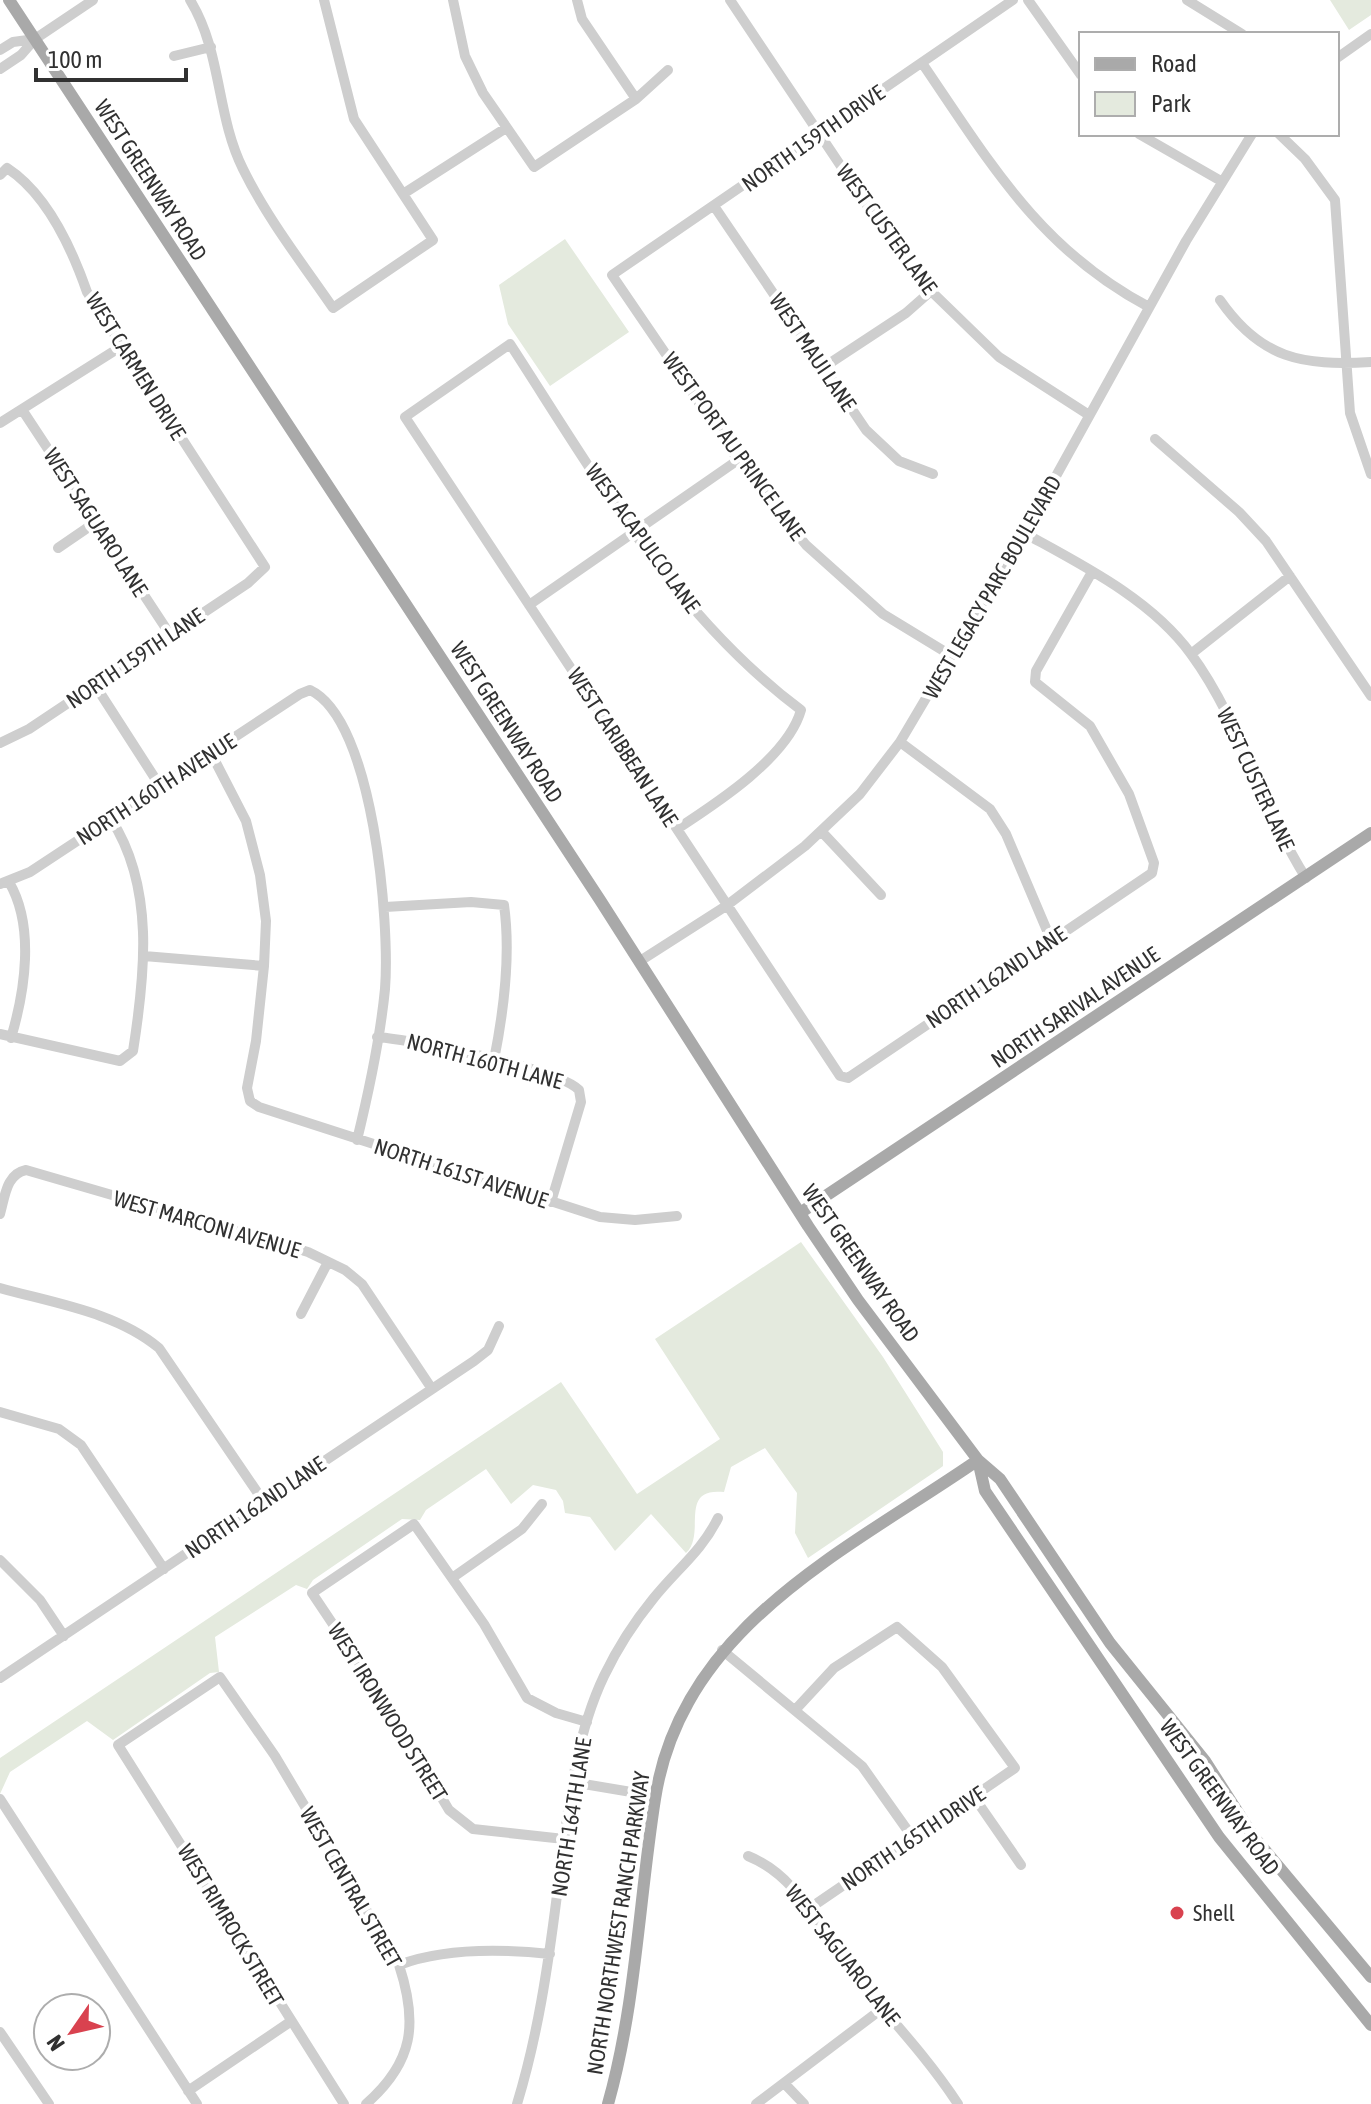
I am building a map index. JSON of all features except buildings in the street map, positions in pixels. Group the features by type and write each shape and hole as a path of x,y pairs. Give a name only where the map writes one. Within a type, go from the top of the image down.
{"main road":[{"name":"WEST GREENWAY ROAD","path":"9,0 640,961 858,1300 978,1460 1000,1479 1110,1643 1205,1761 1253,1836 1371,1977"},
{"name":"NORTH SARIVAL AVENUE","path":"800,1213 1371,833"},
{"name":"WEST GREENWAY ROAD","path":"978,1460 985,1491 1219,1837 1371,2025"},
{"name":"NORTH NORTHWEST RANCH PARKWAY","path":"608,2104 624,2035 655,1796 676,1728 696,1688 722,1650 784,1592 978,1460"}],"street":[{"path":"0,69 21,55 35,39 93,0"},
{"path":"190,0 202,20 211,47 227,121 242,168 333,308 433,240 354,119 324,0"},
{"path":"453,0 465,56 483,93 534,167 636,99 668,70"},
{"path":"577,0 582,19 636,99"},
{"name":"WEST CUSTER LANE","path":"730,0 897,250 931,291 999,357 1089,415"},
{"name":"NORTH 159TH DRIVE","path":"612,275 1013,0"},
{"path":"1028,0 1079,72"},
{"path":"1187,0 1239,32"},
{"path":"1339,57 1371,34"},
{"path":"0,50 13,42 35,39"},
{"path":"174,56 211,47"},
{"path":"922,63 1010,194 1068,251 1121,292 1149,307"},
{"path":"403,194 506,128"},
{"path":"1142,136 1221,181"},
{"name":"WEST LEGACY PARC BOULEVARD","path":"640,961 726,906 822,832 860,794 900,742 1024,533 1221,181 1251,136"},
{"path":"1281,136 1305,159 1335,200 1350,413 1371,474"},
{"name":"WEST CARMEN DRIVE","path":"3,171 29,188 73,252 87,292 265,567"},
{"name":"WEST MAUI LANE","path":"714,206 866,430 899,461 933,474"},
{"name":"WEST PORT AU PRINCE LANE","path":"612,275 738,460 791,529 841,580 883,614 952,656"},
{"path":"824,367 906,313 931,291"},
{"path":"1220,300 1240,329 1264,347 1299,359 1345,364 1371,362"},
{"name":"WEST ACAPULCO LANE","path":"405,417 510,344 633,532 700,617 770,687 801,710 795,731 755,770 677,829"},
{"path":"0,423 122,346"},
{"name":"WEST SAGUARO LANE","path":"23,411 169,633"},
{"name":"WEST CARIBBEAN LANE","path":"405,417 840,1076"},
{"path":"1155,439 1239,512 1266,541 1371,696"},
{"path":"529,605 738,460"},
{"path":"58,548 96,522"},
{"name":"WEST CUSTER LANE","path":"1024,533 1136,599 1191,654 1227,715 1274,824 1306,878"},
{"name":"NORTH 159TH LANE","path":"0,743 29,729 248,583 265,567"},
{"name":"NORTH 162ND LANE","path":"840,1076 848,1078 1152,873 1154,863 1129,794 1090,726 1035,682 1036,671 1092,572"},
{"path":"1191,654 1290,576"},
{"path":"95,685 160,786"},
{"name":"NORTH 160TH AVENUE","path":"5,883 30,872 310,690 321,695 343,729 363,776 385,907"},
{"path":"900,742 979,798 998,820 1051,940"},
{"path":"144,956 264,966 266,921 260,875 246,821 211,753"},
{"path":"5,883 18,897 24,934 21,1005 6,1036 120,1061 133,1051 144,956 139,898 129,858 111,819"},
{"path":"822,832 881,895"},
{"path":"357,1140 385,989 385,907 471,902 504,905 507,926 504,1003 494,1060"},
{"name":"NORTH 161ST AVENUE","path":"264,966 256,1041 247,1088 250,1101 259,1107 614,1220 677,1216"},
{"name":"NORTH 160TH LANE","path":"377,1037 421,1041 584,1088 551,1202"},
{"name":"WEST MARCONI AVENUE","path":"0,1214 10,1179 17,1172 26,1170 223,1226 328,1262 362,1284 432,1389"},
{"path":"301,1314 328,1262"},
{"path":"0,1288 111,1320 144,1335 159,1348 264,1502"},
{"name":"NORTH 162ND LANE","path":"0,1678 488,1350 499,1326"},
{"path":"0,1412 59,1429 81,1445 164,1569"},
{"path":"542,1504 522,1529 452,1578 484,1624 527,1698 556,1713 587,1722"},
{"name":"NORTH 164TH LANE","path":"517,2104 535,2042 550,1954 572,1782 587,1722 604,1675 628,1635 653,1598 709,1536 718,1518"},
{"name":"WEST IRONWOOD STREET","path":"452,1578 414,1524 312,1593 379,1693 449,1810 473,1829 564,1839"},
{"path":"0,1560 34,1594 64,1636"},
{"name":"NORTH 165TH DRIVE","path":"796,1709 834,1668 897,1627 942,1667 1015,1768 810,1908"},
{"path":"722,1650 862,1766 913,1838"},
{"name":"WEST RIMROCK STREET","path":"220,1677 118,1745 344,2104"},
{"name":"WEST CENTRAL STREET","path":"220,1677 275,1756 399,1965 409,1996 412,2023 408,2042 388,2085 366,2104"},
{"path":"572,1782 655,1796"},
{"path":"974,1797 1021,1865"},
{"path":"0,1799 197,2104"},
{"name":"WEST SAGUARO LANE","path":"748,1856 770,1865 810,1908 846,1964 958,2104"},
{"path":"399,1965 415,1959 461,1954 516,1950 550,1954"},
{"path":"756,2104 883,2008"},
{"path":"188,2091 290,2022"},
{"path":"0,2032 49,2104"},
{"path":"784,2083 804,2104"}],"green space":[{"path":"1330,0 1371,0 1371,15 1349,30"},
{"path":"565,239 629,332 550,386 508,324 499,285"},
{"path":"801,1242 883,1357 943,1452 943,1466 939,1469 808,1558 795,1533 797,1493 765,1448 731,1467 724,1492 710,1492 701,1497 695,1514 692,1545 686,1553 651,1514 615,1551 590,1517 565,1513 563,1501 556,1490 533,1485 511,1504 486,1469 426,1510 420,1520 402,1519 313,1580 307,1589 296,1585 215,1637 219,1672 210,1673 113,1740 87,1721 10,1772 0,1794 0,1758 561,1382 637,1494 720,1439 655,1339"}],"place":[{"name":"Shell","path":"1177,1913"}]}
